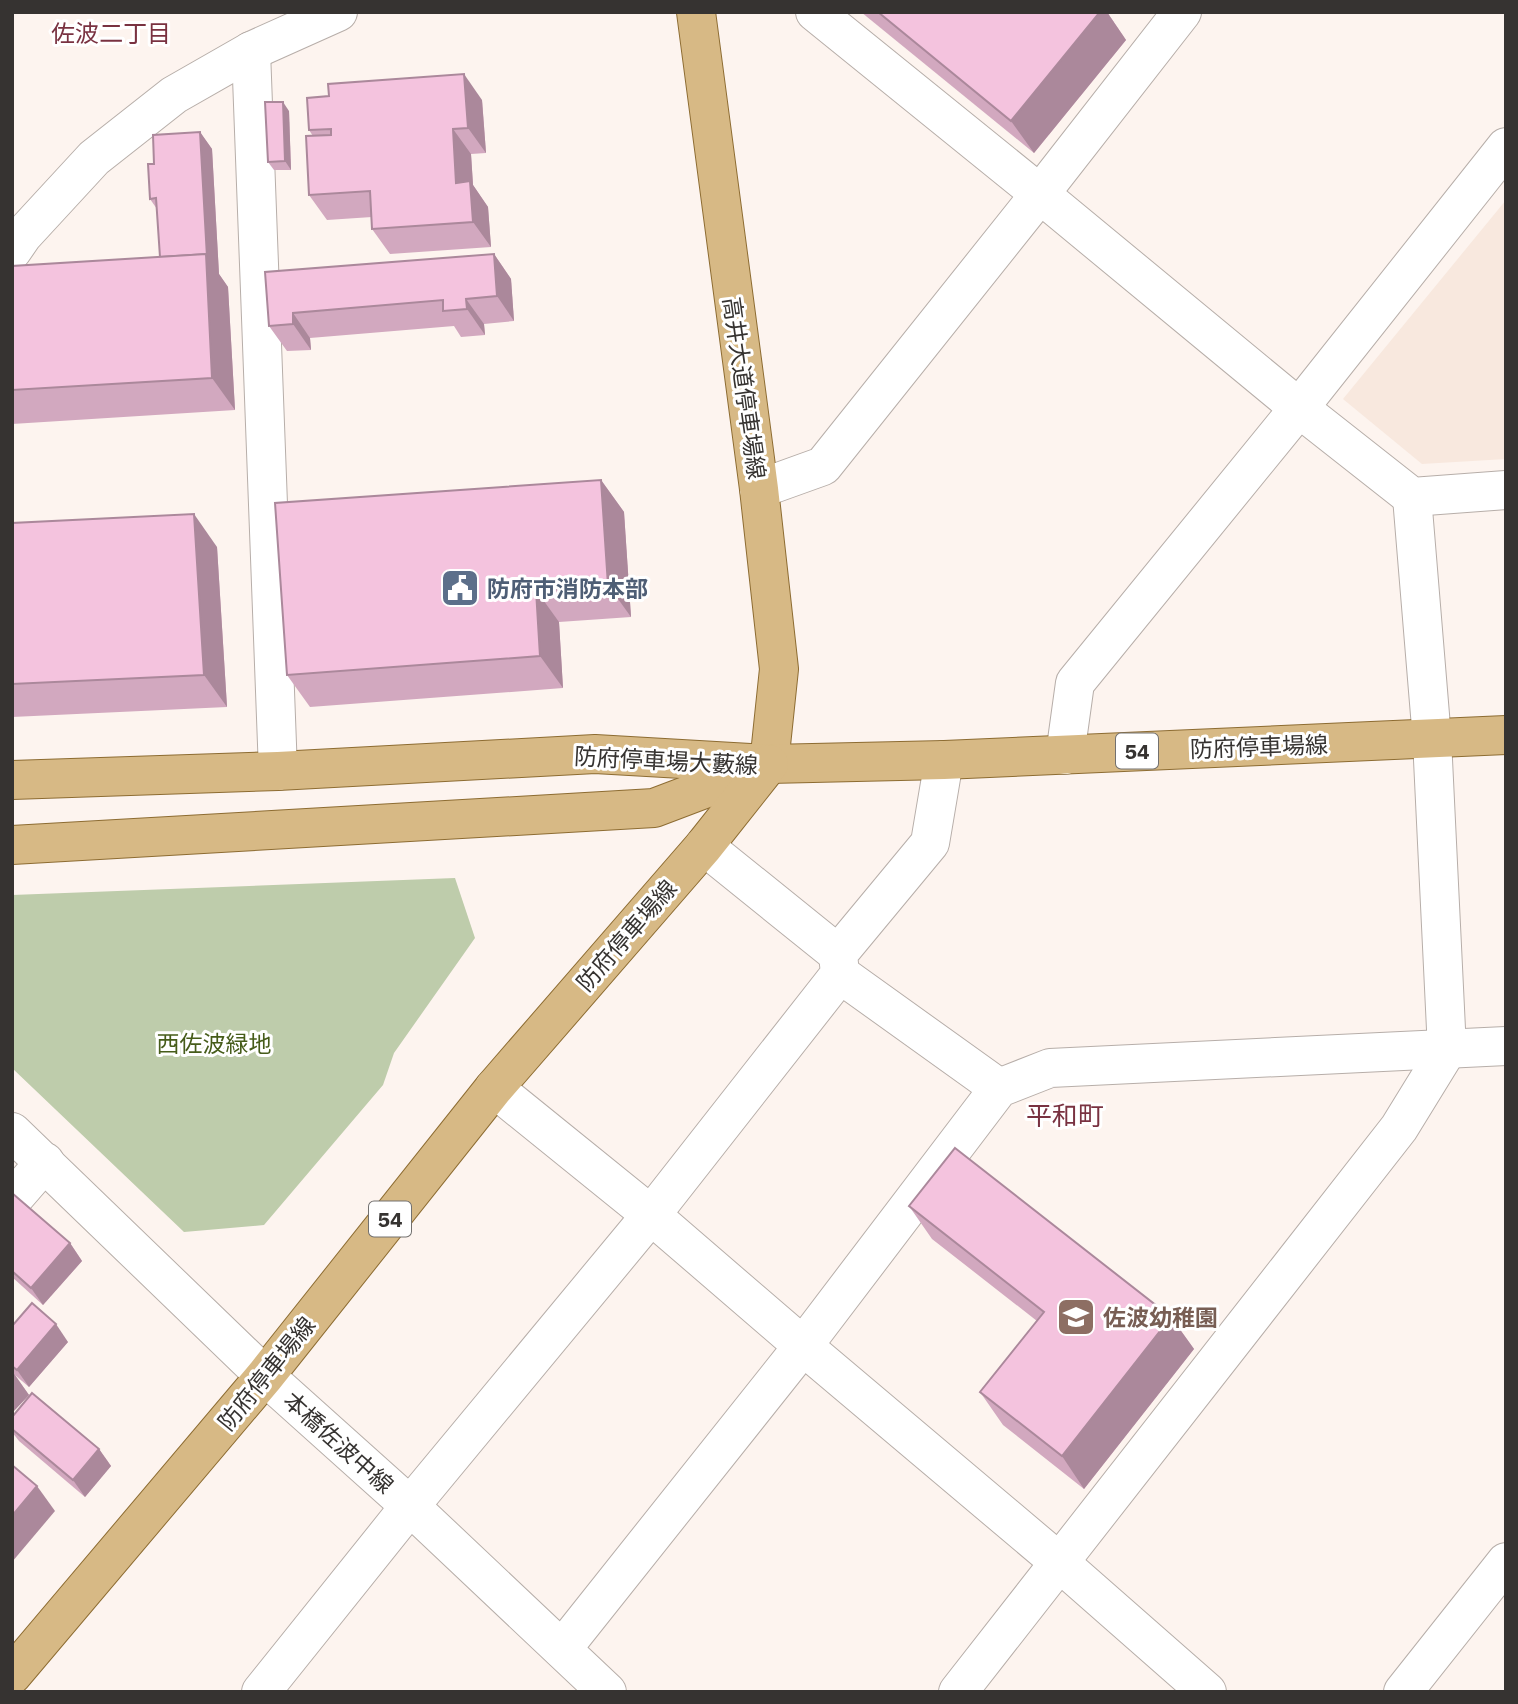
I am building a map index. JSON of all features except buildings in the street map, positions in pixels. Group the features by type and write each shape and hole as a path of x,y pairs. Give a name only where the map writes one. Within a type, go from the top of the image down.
{"main road":[{"name":"高井大道停車場線","path":"695,12 759,489 779,669 769,764"},
{"name":"防府停車場線","path":"12,1675 265,1376 494,1088 704,846 769,764 944,760 1506,735"},
{"name":"防府停車場大藪線","path":"12,780 278,771 595,754 769,764"},
{"name":"防府停車場大藪線","path":"12,845 654,808 769,764"}],"street":[{"path":"12,251 23,234 94,158 174,95 251,51 338,12"},
{"path":"815,12 1299,408 1412,497 1506,490"},
{"path":"759,489 823,466 1182,12"},
{"path":"251,51 278,771"},
{"path":"1065,755 1075,683 1299,408 1506,147"},
{"path":"958,1692 1399,1128 1447,1050 1432,739 1412,497"},
{"path":"261,1692 410,1506 651,1214 930,843 944,760"},
{"path":"704,846 839,964 999,1088"},
{"path":"562,1648 803,1346 999,1088 1050,1068 1506,1046"},
{"path":"494,1088 651,1214 1207,1692"},
{"name":"本橋佐波中線","path":"12,1132 265,1376 410,1506 607,1692"},
{"path":"12,1200 45,1162"},
{"path":"1403,1692 1506,1562"}],"shaded area":[{"path":"1506,200 1506,459 1422,464 1343,399"}],"green space":[{"name":"西佐波緑地","path":"455,878 475,938 394,1053 383,1085 264,1225 184,1232 12,1068 12,895"}],"place":[{"name":"防府市消防本部","path":"460,588"},
{"name":"佐波幼稚園","path":"1076,1317"}],"district":[{"name":"佐波二丁目","path":"111,33"},
{"name":"平和町","path":"1065,1115"}]}
